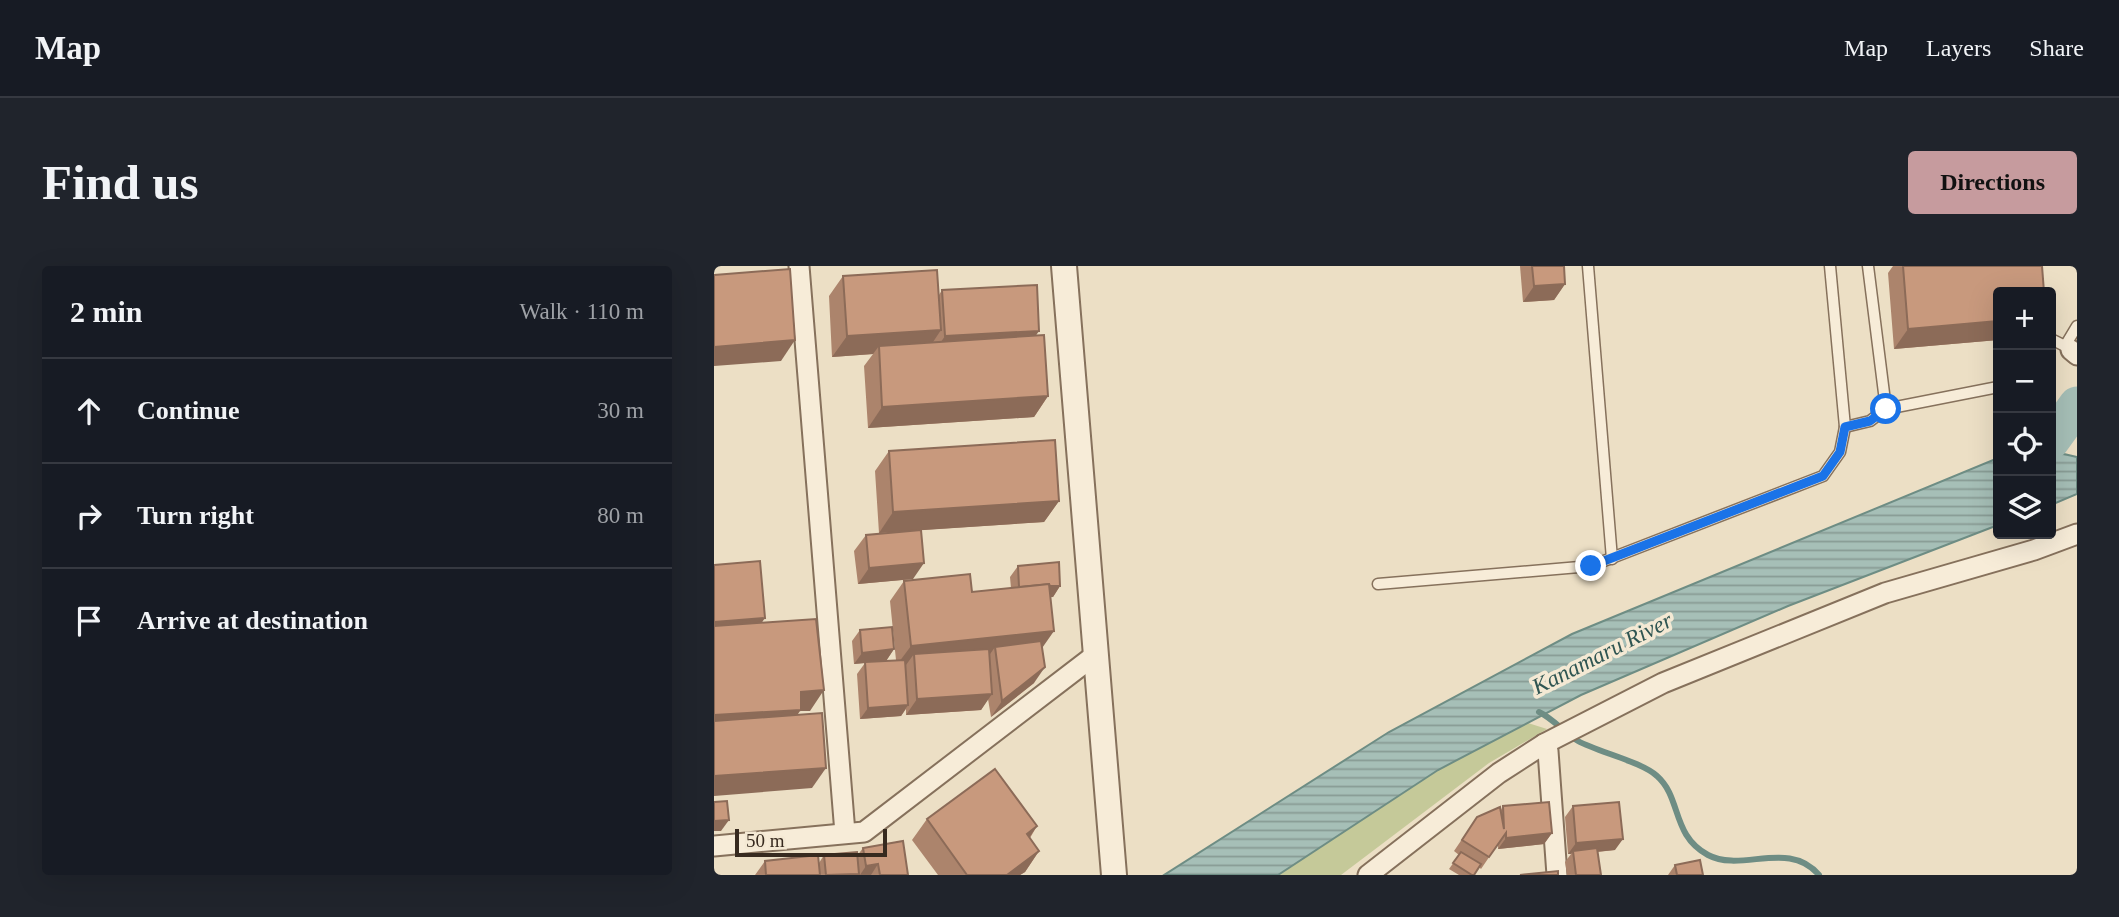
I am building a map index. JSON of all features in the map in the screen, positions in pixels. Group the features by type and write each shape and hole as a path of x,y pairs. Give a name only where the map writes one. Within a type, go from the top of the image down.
{"street":[{"path":"799,266 845,833"},
{"path":"1064,266 1114,875"},
{"path":"1368,875 1499,774 1549,741 1663,682 1885,593 2034,550 2077,534"},
{"path":"714,846 864,832 1095,655"},
{"path":"1549,741 1557,875"}],"lane":[{"path":"1588,266 1612,559"},
{"path":"1378,584 1591,566 1823,476 1840,452 1845,427 1830,266"},
{"path":"1868,266 1886,409"},
{"path":"2071,350 2077,326"},
{"path":"1845,427 1870,421 1886,409 1993,388"}],"green space":[{"path":"1528,723 1547,729 1489,763 1341,875 1278,875 1438,770"}],"water":[{"path":"2056,440 2060,440 2059,447 2064,454 2077,457 2077,494 2056,503 2056,476"},
{"name":"Kanamaru River","path":"1993,460 1993,527 1788,606 1581,695 1438,770 1278,875 1164,875 1389,732 1572,634"}],"building":[{"path":"1532,266 1564,266 1565,284 1534,286"},
{"path":"1903,266 2042,266 2044,287 1993,287 1993,321 1908,329"},
{"path":"790,269 795,340 714,347 714,275"},
{"path":"937,270 941,330 847,336 843,276"},
{"path":"1037,285 1039,331 945,336 942,290"},
{"path":"1044,335 1048,396 882,407 879,346"},
{"path":"1055,440 1059,501 893,512 889,451"},
{"path":"921,530 924,563 869,568 866,535"},
{"path":"760,561 765,618 714,622 714,565"},
{"path":"1059,562 1060,586 1049,584 1019,587 1018,566"},
{"path":"970,574 972,592 1049,584 1054,631 911,646 904,581"},
{"path":"816,619 824,690 801,692 801,710 714,715 714,626"},
{"path":"892,627 894,649 862,653 860,630"},
{"path":"1041,641 1045,667 1002,701 995,647"},
{"path":"989,649 992,694 917,699 914,654"},
{"path":"905,660 908,705 868,708 865,662"},
{"path":"822,713 826,768 714,776 714,721"},
{"path":"995,769 1037,826 1027,834 1039,851 1007,875 967,875 927,819"},
{"path":"727,801 729,820 714,821 714,802"},
{"path":"1549,802 1552,833 1506,838 1506,833 1489,857 1462,840 1477,817 1500,807 1504,829 1503,806"},
{"path":"1619,802 1623,839 1576,843 1573,806"},
{"path":"903,841 908,875 880,875 878,864 866,866 863,848"},
{"path":"1597,848 1601,875 1576,875 1573,851"},
{"path":"857,852 859,874 826,875 824,855"},
{"path":"1461,852 1481,864 1474,875 1453,863"},
{"path":"818,855 820,875 766,875 765,861"},
{"path":"1700,860 1703,875 1677,875 1675,865"},
{"path":"1558,871 1558,875 1520,875"}],"waterway":[{"path":"2056,434 2077,405"},
{"path":"1539,712 1578,741 1641,766 1657,776 1665,785 1688,837 1708,855 1735,861 1794,859 1819,875"}],"route":[{"path":"1591,566 1823,476 1840,452 1845,427 1870,421 1886,409"}]}
